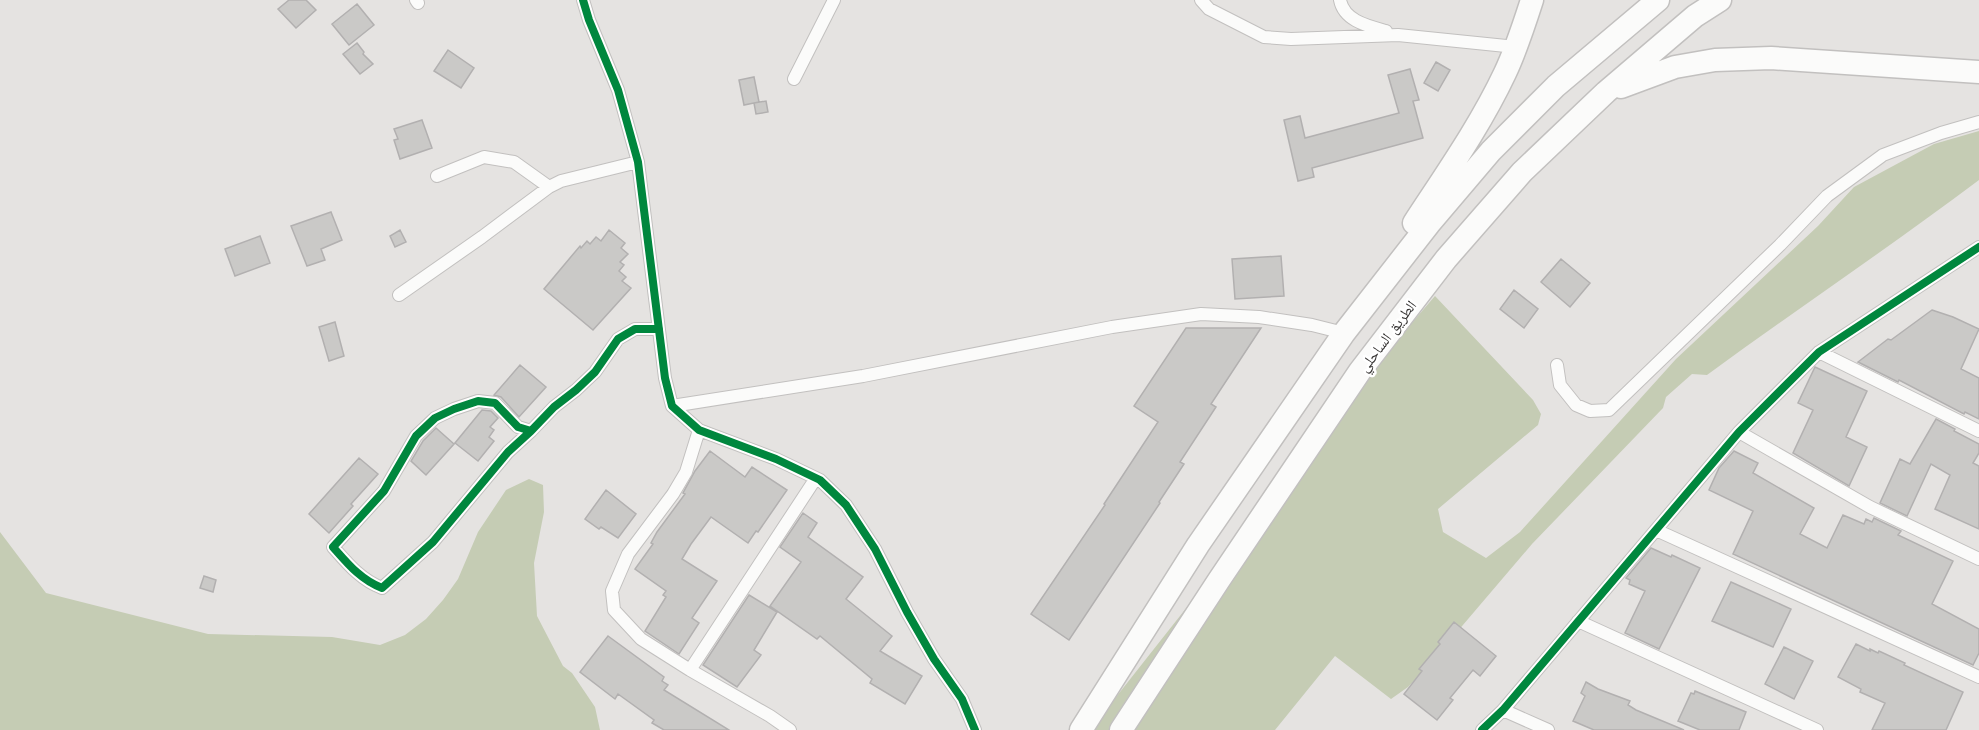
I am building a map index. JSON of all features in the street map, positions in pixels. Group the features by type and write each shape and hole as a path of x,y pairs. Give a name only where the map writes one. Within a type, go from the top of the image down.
{"highway":[{"path":"1081,730 1198,545 1344,333 1466,143 1504,74 1532,0"},
{"path":"1344,333 1429,224 1491,151 1556,86 1658,0"},
{"name":"الطريق الساحلي","path":"1121,730 1360,371 1446,259 1522,172 1606,92 1695,16 1720,0"},
{"path":"1606,92 1675,66 1715,60 1772,58 1979,72"}],"street":[{"path":"583,0 618,90 638,162 665,378 672,406 699,430 776,459 816,478 846,505 875,549 929,650 962,699 975,730"},
{"path":"794,79 834,0"},
{"path":"1201,0 1209,9 1264,38 1291,39 1398,34 1516,47"},
{"path":"1340,0 1341,5 1353,20 1398,34"},
{"path":"1557,365 1560,385 1576,405 1590,411 1609,410 1780,245 1827,196 1883,155 1979,122"},
{"path":"437,176 484,157 514,162 549,187"},
{"path":"399,295 549,187 561,181 638,162"},
{"path":"1482,730 1503,710 1739,432 1819,352 1979,247"},
{"path":"672,406 862,376 1112,327 1201,314 1259,317 1312,325 1344,333"},
{"path":"531,431 518,427 495,403 478,401 435,418 416,436 384,491 333,547 369,583 382,588 434,542 508,452 531,431 554,407 594,372 618,339 635,329 659,328"},
{"path":"1819,352 1979,431"},
{"path":"699,430 686,472 673,494 628,554 612,591 615,610 641,639 790,730"},
{"path":"1739,432 1870,507 1979,559"},
{"path":"690,670 816,478"},
{"path":"1656,530 1979,677"},
{"path":"1578,621 1817,730"},
{"path":"1503,710 1548,730"}],"green space":[{"path":"1979,131 1979,180 1707,375 1692,374 1666,397 1663,408 1532,544 1428,666 1408,687 1391,699 1335,656 1275,730 1090,730 1404,332 1435,296 1533,400 1541,414 1538,425 1438,509 1443,532 1486,558 1520,532 1676,359 1818,226 1854,187 1934,144"},
{"path":"529,479 543,485 544,512 534,563 537,616 563,666 572,673 595,707 600,730 0,730 0,532 46,593 208,634 332,637 380,645 405,635 426,619 458,579 478,532 506,490"}],"building":[{"path":"289,0 306,0 316,10 296,28 278,9"},
{"path":"357,4 374,25 349,45 332,24"},
{"path":"357,43 364,52 363,54 373,64 360,74 343,54"},
{"path":"448,50 474,68 461,88 434,71"},
{"path":"1436,62 1450,70 1438,91 1424,83"},
{"path":"1410,69 1419,100 1413,101 1423,138 1312,168 1314,177 1298,181 1284,120 1300,116 1305,138 1399,113 1388,75"},
{"path":"754,77 759,102 744,105 739,80"},
{"path":"766,101 768,112 756,114 754,103"},
{"path":"422,120 432,148 400,159 394,140 398,139 394,129"},
{"path":"331,212 342,240 321,249 325,260 307,266 291,226"},
{"path":"400,230 406,242 395,247 390,236"},
{"path":"609,230 625,243 621,248 628,254 620,262 624,265 619,271 626,277 622,281 631,288 593,330 544,289 580,246 581,248 587,241 590,244 596,237 601,241"},
{"path":"260,236 270,263 235,276 225,249"},
{"path":"1281,256 1284,296 1235,299 1232,259"},
{"path":"1561,259 1590,283 1570,307 1541,282"},
{"path":"1514,290 1538,309 1524,328 1500,309"},
{"path":"1932,310 1979,329 1961,369 1979,378 1979,419 1965,412 1964,414 1899,380 1898,382 1858,362"},
{"path":"335,322 344,356 329,361 319,327"},
{"path":"1186,328 1261,328 1211,404 1216,407 1180,462 1184,464 1160,503 1069,640 1031,614 1158,422 1134,406"},
{"path":"520,365 546,387 519,417 501,397 494,395"},
{"path":"1815,367 1867,391 1846,437 1867,447 1849,486 1793,453 1813,410 1798,403"},
{"path":"482,410 491,411 498,418 490,427 494,430 489,437 494,441 478,461 455,443"},
{"path":"1936,419 1979,444 1979,453 1973,463 1979,466 1979,529 1935,509 1950,475 1931,464 1907,516 1880,503 1900,459 1910,464"},
{"path":"436,428 454,444 426,475 411,461 423,441"},
{"path":"710,451 745,477 752,467 787,490 748,543 711,517 691,544 682,559 717,581 692,618 699,623 679,654 645,631 666,597 663,595 666,591 635,569 653,544 651,543 657,532 685,494 683,493 695,471"},
{"path":"1734,451 1758,463 1753,473 1814,508 1800,534 1827,548 1843,515 1864,524 1866,519 1872,522 1874,518 1901,531 1898,535 1953,561 1932,604 1979,629 1979,653 1973,665 1733,554 1753,511 1709,490 1719,468"},
{"path":"359,458 378,474 329,533 309,514"},
{"path":"606,490 636,514 618,538 585,519"},
{"path":"803,513 817,523 808,537 863,577 846,599 892,636 880,651 922,676 905,704 870,683 872,679 820,636 817,639 770,606 801,562 780,547"},
{"path":"1651,548 1700,568 1659,649 1625,633 1645,591 1629,584 1630,580 1626,578"},
{"path":"204,576 216,580 213,592 200,588"},
{"path":"1731,582 1791,609 1773,647 1712,621"},
{"path":"749,595 777,612 754,650 761,655 737,687 703,665"},
{"path":"1454,622 1496,656 1480,676 1473,670 1450,698 1453,700 1437,720 1404,694 1422,671 1419,669 1440,644 1438,642"},
{"path":"608,636 664,677 662,681 668,685 664,690 729,730 664,730 652,723 654,720 618,694 615,699 580,672"},
{"path":"1856,644 1870,651 1870,649 1878,653 1879,651 1963,692 1946,730 1872,730 1885,703 1860,692 1861,689 1838,677"},
{"path":"1784,647 1813,661 1794,699 1765,684"},
{"path":"1586,682 1630,701 1628,705 1636,710 1684,730 1594,730 1573,721 1585,696 1581,693"},
{"path":"1695,691 1746,712 1739,730 1700,730 1678,721 1691,693 1694,694"}],"cycle path":[{"path":"583,0 618,90 638,162 665,378 672,406 699,430 776,459 820,480 846,505 875,549 934,659 962,699 975,730"},
{"path":"1482,730 1503,710 1739,432 1819,352 1979,247"},
{"path":"531,431 508,452 433,542 382,588 361,576 333,547 384,491 416,436 435,418 478,401 495,403 518,427 531,431 554,407 595,372 618,339 635,329 659,329"}]}
